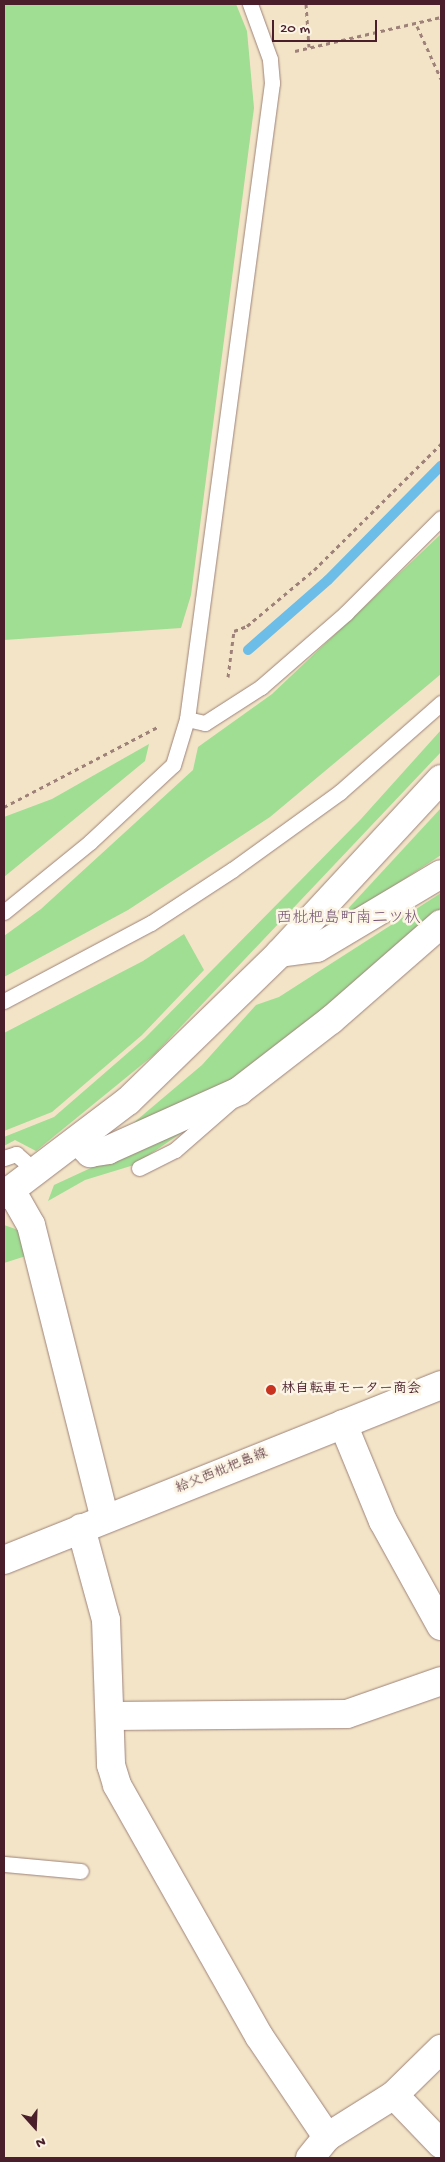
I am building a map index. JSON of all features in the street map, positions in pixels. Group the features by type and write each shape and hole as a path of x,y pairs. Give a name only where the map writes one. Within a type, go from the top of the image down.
{"street":[{"path":"327,2137 259,2036 117,1785 111,1765 112,1716 106,1620 93,1523 31,1225 7,1192 79,1142 280,952 441,779"},
{"path":"280,952 318,948 441,874"},
{"path":"79,1142 90,1153 108,1150 239,1091 331,1020 441,924"},
{"name":"給父西枇杷島線","path":"4,1560 441,1385"},
{"path":"343,1424 383,1521 441,1626"},
{"path":"112,1716 347,1714 441,1681"},
{"path":"310,2158 327,2137 394,2095 441,2049"},
{"path":"394,2095 441,2144"}],"lane":[{"path":"4,912 90,842 172,766 187,720 268,122 270,58 250,4"},
{"path":"187,720 205,723 261,687 346,614 441,518"},
{"path":"4,1002 151,923 232,870 340,792 441,703"},
{"path":"139,1168 202,1131 239,1091"},
{"path":"4,1158 16,1154 37,1172"},
{"path":"4,1864 81,1871"}],"path":[{"path":"306,4 309,47"},
{"path":"270,58 309,47 416,26 441,17"},
{"path":"416,26 441,79"},
{"path":"229,708 226,693 234,631 247,626 314,570 441,444"},
{"path":"4,807 146,732 187,720"}],"green space":[{"path":"4,4 236,4 247,31 254,108 191,595 181,628 4,640"},
{"path":"441,534 441,674 270,817 128,910 4,977 4,936 41,909 193,770 198,747 272,694"},
{"path":"441,730 441,752 155,1054 36,1151 15,1140 4,1146 4,1137 54,1117 145,1038 361,819"},
{"path":"149,744 145,761 4,877 4,817 52,799"},
{"path":"441,808 441,855 331,927"},
{"path":"441,893 441,916 218,1094 118,1136 202,1065 256,1005 279,997"},
{"path":"184,934 204,970 142,1035 52,1112 4,1131 4,1033 143,961"},
{"path":"214,1111 134,1165 85,1180 48,1201 54,1185"},
{"path":"4,1225 21,1231 29,1255 4,1263"}],"waterway":[{"path":"248,650 328,580 441,466"}],"place":[{"name":"林自転車モーター商会","path":"271,1390"}],"district":[{"name":"西枇杷島町南二ツ杁","path":"348,920"}]}
